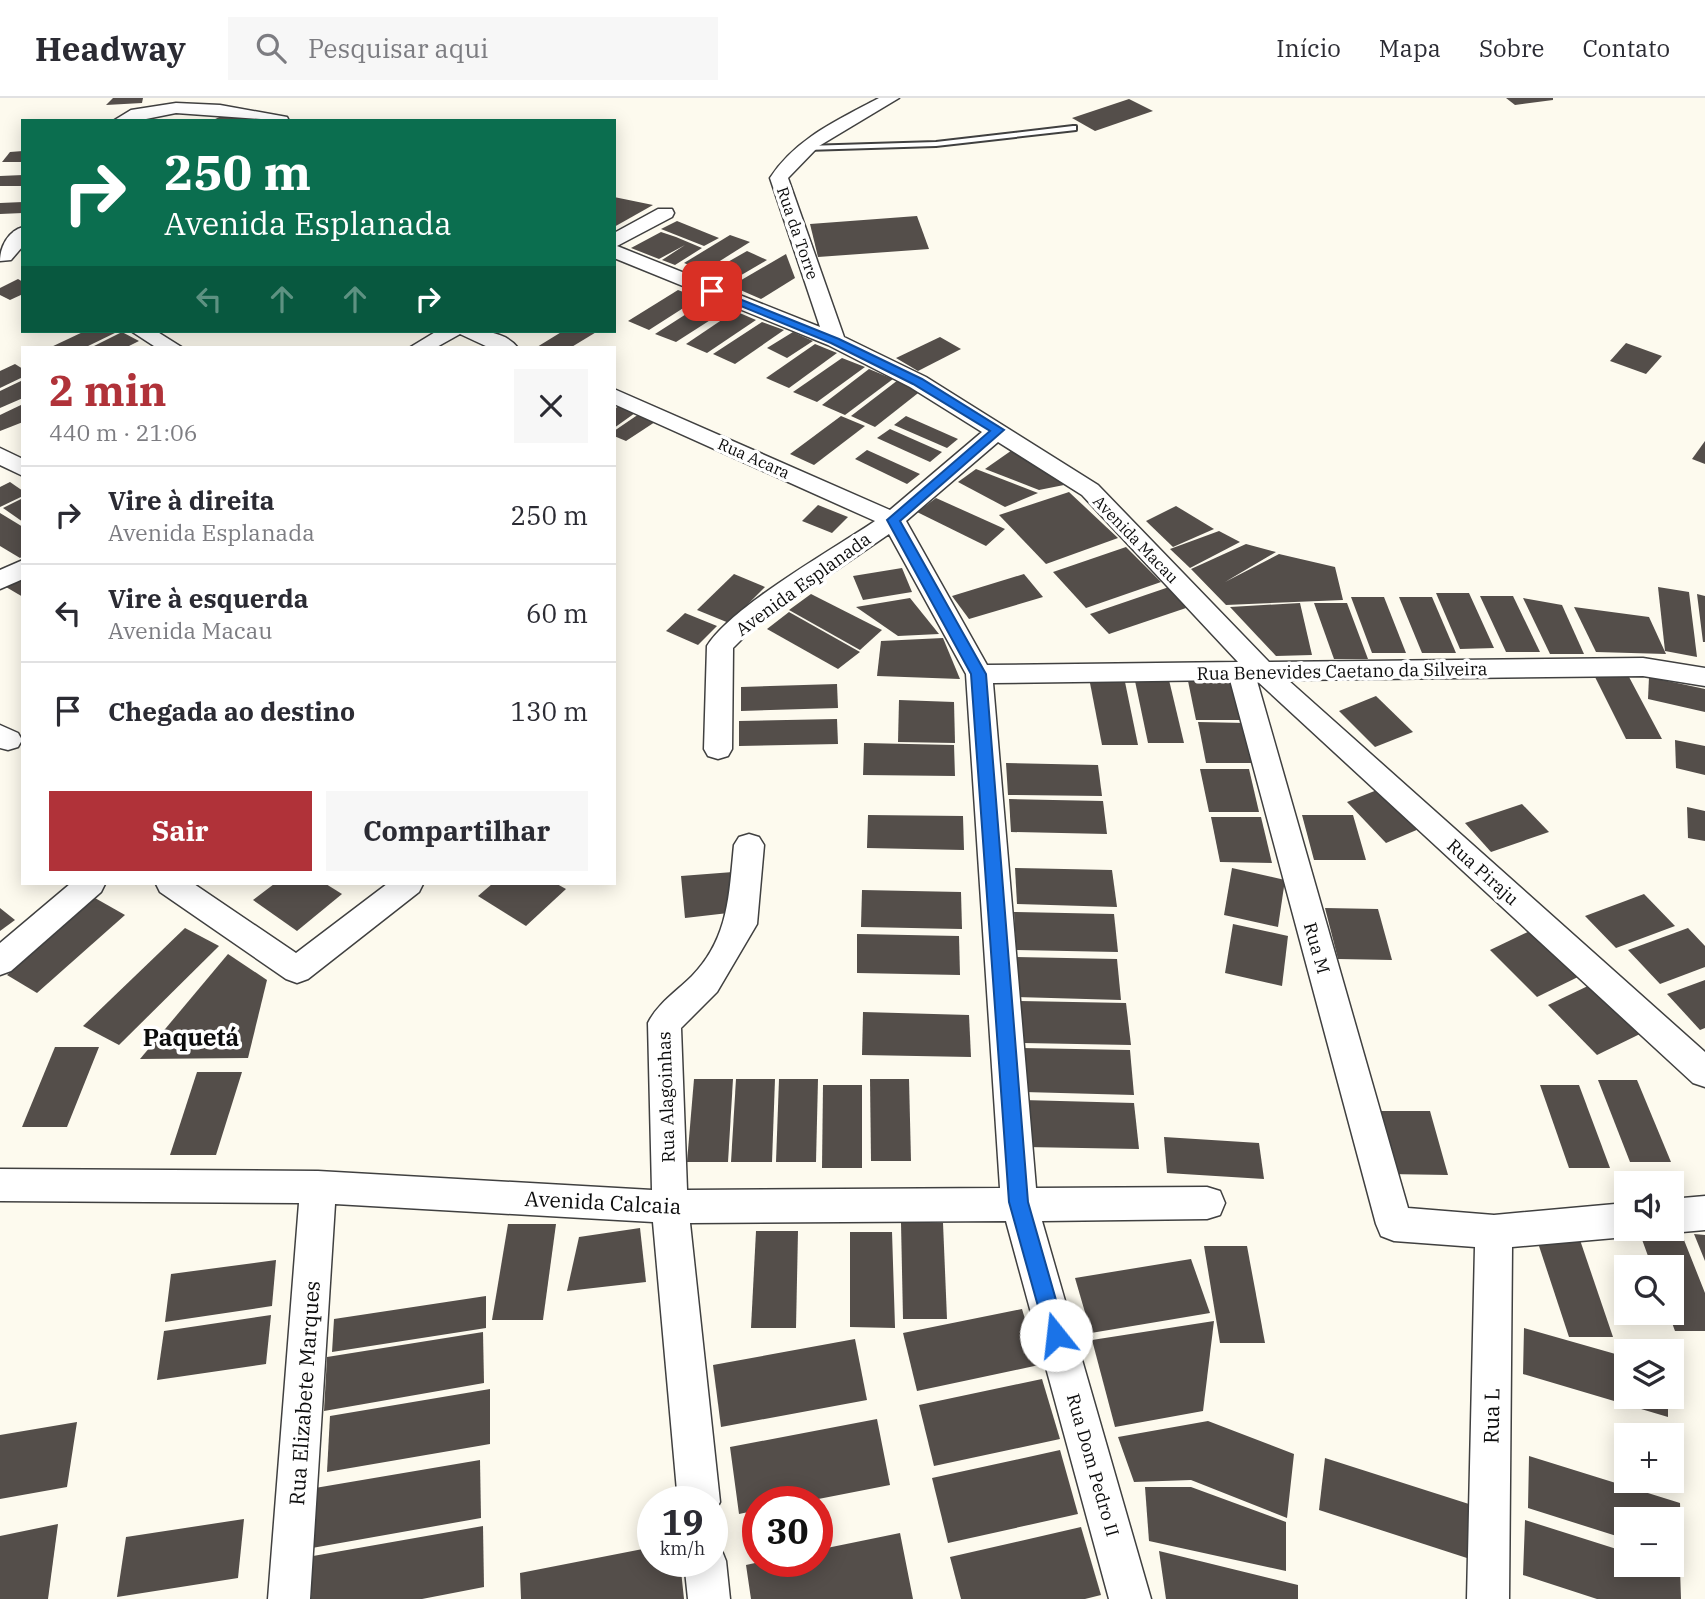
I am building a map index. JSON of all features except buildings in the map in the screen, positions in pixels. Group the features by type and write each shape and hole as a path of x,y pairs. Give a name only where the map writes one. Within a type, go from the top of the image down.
{"street":[{"name":"Rua da Torre","path":"835,341 779,178 787,161 891,98"},
{"path":"124,119 149,104 178,100 271,119"},
{"path":"616,241 665,213"},
{"path":"21,235 2,256 21,265"},
{"name":"Avenida Macau","path":"616,252 835,341 918,382 1090,490 1251,671"},
{"path":"145,333 169,346"},
{"path":"423,346 448,333"},
{"path":"473,333 502,346"},
{"name":"Rua Acara","path":"616,397 893,520"},
{"name":"Avenida Esplanada","path":"718,749 720,646 747,619 893,520 998,430"},
{"path":"0,455 21,469"},
{"name":"Rua Dom Pedro II","path":"893,520 979,674 1019,1202 1130,1599"},
{"path":"0,581 21,569"},
{"name":"Rua Benevides Caetano da Silveira","path":"979,674 1643,667 1705,677"},
{"name":"Rua Piraju","path":"1251,671 1705,1073"},
{"name":"Rua M","path":"1251,671 1394,1224 1494,1232"},
{"name":"Rua Alagoinhas","path":"697,1486 670,1207 664,1023 706,983 741,924 749,845"},
{"path":"0,962 89,885"},
{"path":"172,885 297,970 407,885"},
{"name":"Avenida Calcaia","path":"0,1185 318,1186 670,1207 1019,1202 1207,1203"},
{"name":"Rua Elizabete Marques","path":"289,1599 318,1186"},
{"path":"1684,1215 1705,1213"},
{"path":"1494,1232 1614,1221"},
{"name":"Rua L","path":"1488,1599 1494,1232"},
{"path":"707,1577 709,1599"}],"lane":[{"path":"806,148 936,144 1073,128"}],"district":[{"name":"Paquetá","path":"191,1037"}],"route":[{"path":"712,291 835,341 918,382 998,430 893,520 979,674 1019,1202 1056,1335"}]}
